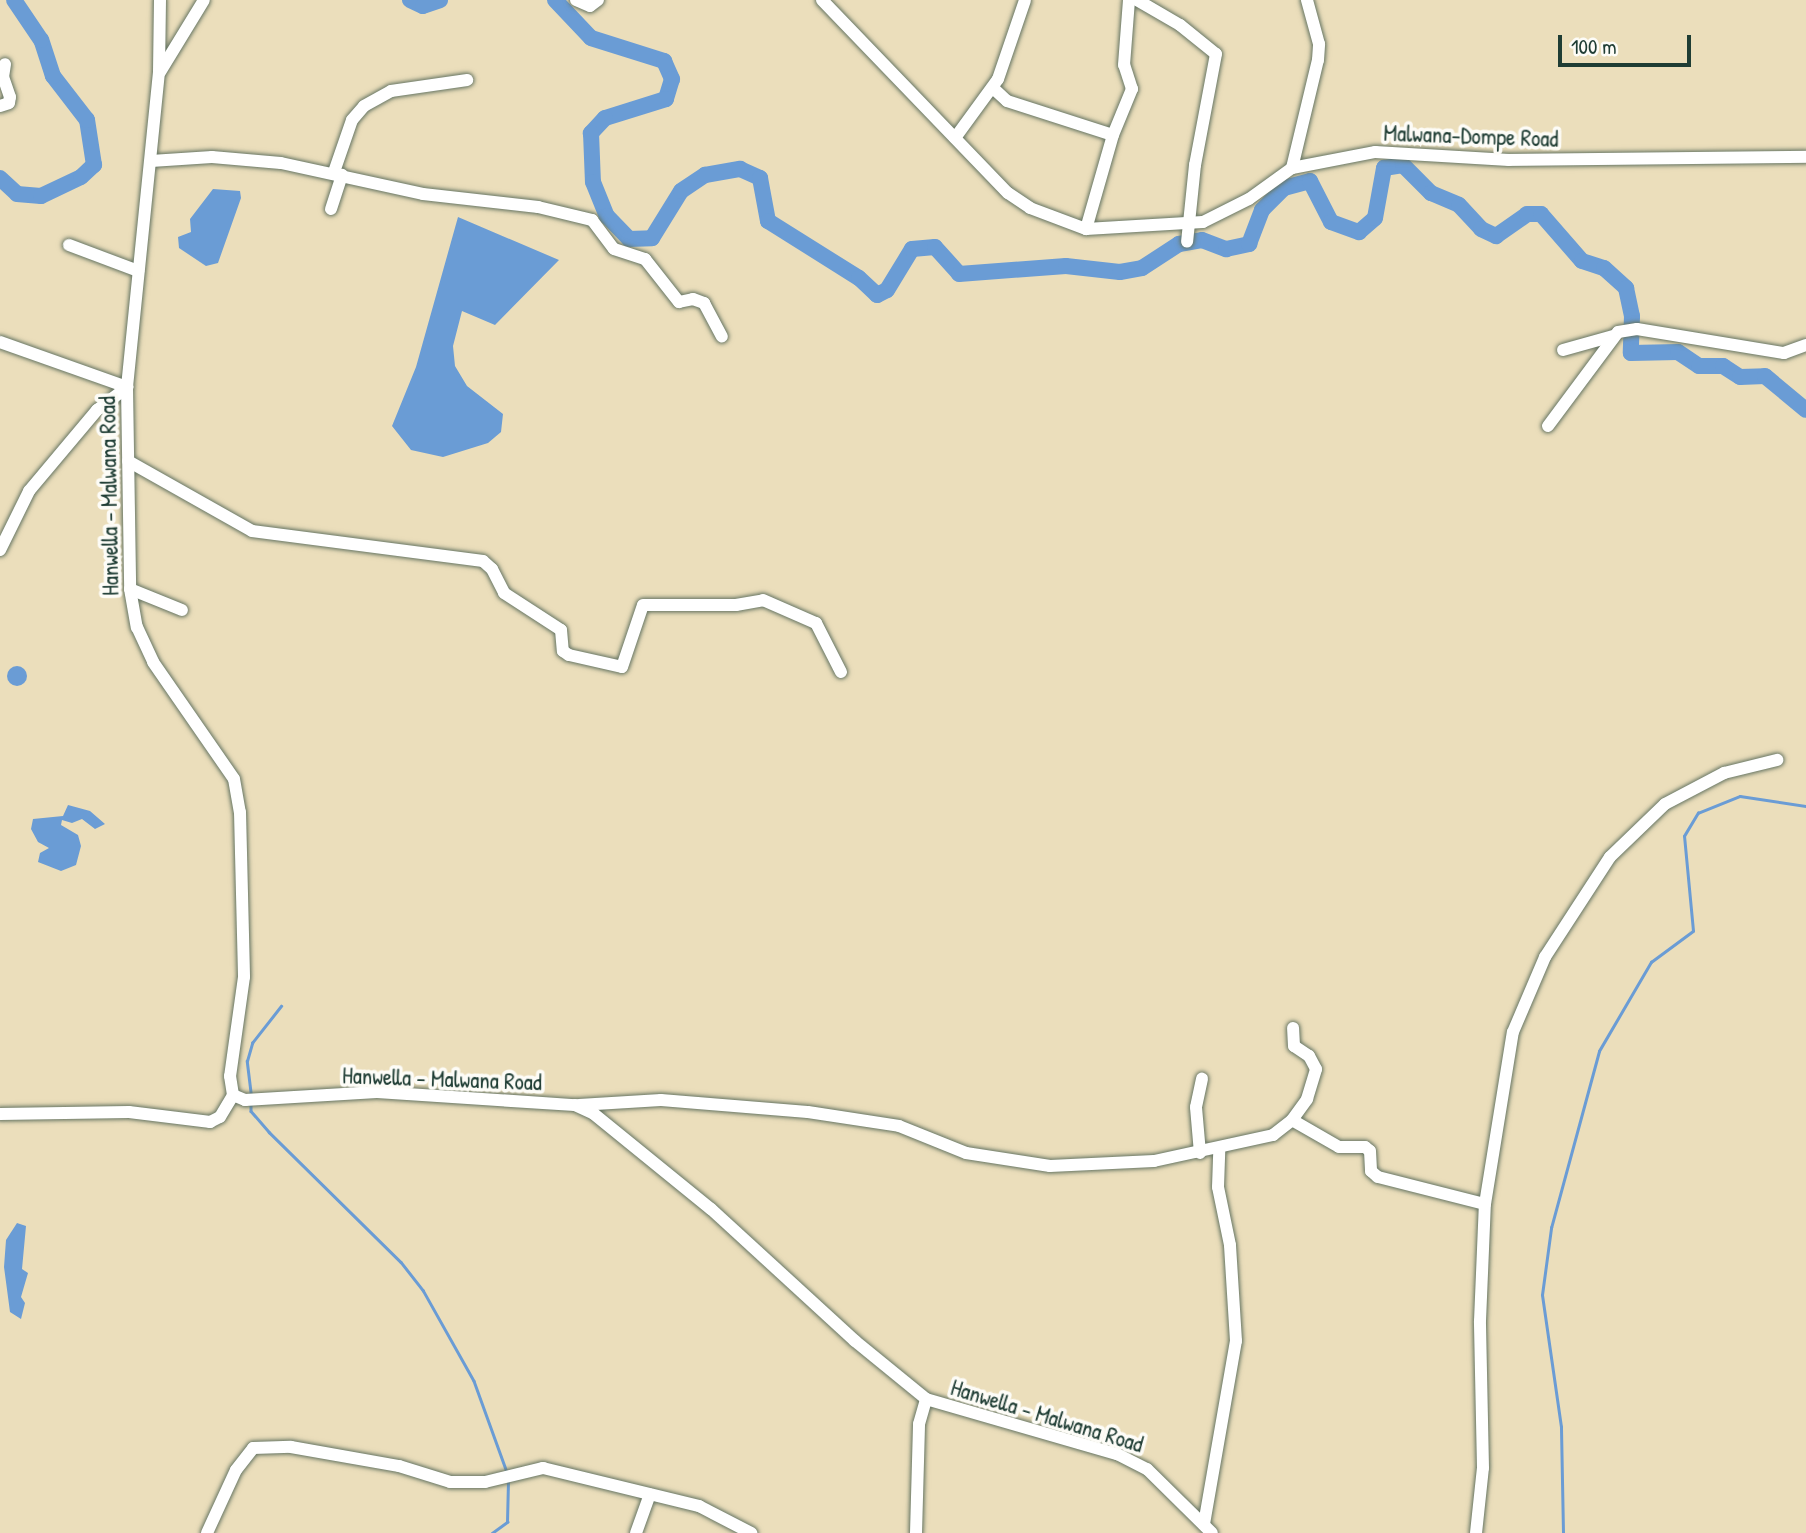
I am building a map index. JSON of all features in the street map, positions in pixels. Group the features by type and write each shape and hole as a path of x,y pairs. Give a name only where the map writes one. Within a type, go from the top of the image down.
{"street":[{"name":"Hanwella - Malwana Road","path":"160,0 159,72 127,387 130,589 137,627 153,662 234,779 240,812 244,977 230,1076 239,1097 259,1100 377,1092 575,1105 594,1114 711,1209 855,1341 926,1399 1117,1454 1147,1469 1208,1529"},
{"path":"159,72 204,0"},
{"path":"576,0 590,6 598,0"},
{"name":"Malwana-Dompe Road","path":"822,0 1008,193 1030,208 1086,229 1203,222 1249,199 1292,168 1375,152 1509,160 1806,157"},
{"path":"955,138 993,88 1026,0"},
{"path":"1086,229 1113,135 1132,89 1124,65 1129,0"},
{"path":"1137,0 1216,54 1200,131 1187,243"},
{"path":"1292,168 1318,60 1319,44 1307,0"},
{"path":"0,106 9,103 10,97 3,77 5,64"},
{"path":"331,209 352,120 364,106 391,91 467,80"},
{"path":"993,88 1007,101 1113,135"},
{"path":"150,161 212,157 338,174 423,194 538,208 592,220 614,249 645,260 679,302 693,299 704,303 722,337"},
{"path":"69,245 138,271"},
{"path":"1563,350 1625,332 1784,353 1806,345"},
{"path":"1548,426 1625,332"},
{"path":"0,342 127,387"},
{"path":"0,550 29,491 97,411 127,387"},
{"path":"128,461 252,531 483,561 492,569 504,593 561,630 563,651 569,655 622,667 643,605 736,605 763,600 816,623 841,672"},
{"path":"130,589 182,610"},
{"path":"1476,1533 1483,1468 1480,1321 1485,1204 1513,1032 1545,957 1610,857 1665,804 1724,774 1777,760"},
{"path":"575,1105 662,1100 807,1112 899,1126 967,1153 1050,1166 1154,1161 1219,1149 1273,1135 1292,1120 1307,1099 1316,1069 1309,1056 1294,1046 1293,1028"},
{"path":"1200,1153 1196,1107 1202,1079"},
{"path":"0,1114 129,1112 210,1122 220,1117 239,1097"},
{"path":"1292,1120 1339,1147 1365,1147 1370,1151 1371,1171 1378,1177 1485,1204"},
{"path":"1208,1529 1236,1340 1230,1245 1219,1187 1219,1149"},
{"path":"916,1533 919,1424 926,1399"},
{"path":"207,1533 236,1470 253,1448 291,1447 399,1466 450,1482 485,1482 543,1468 699,1506 751,1533"},
{"path":"636,1533 650,1494"}],"water":[{"path":"213,189 240,191 241,198 218,263 206,266 179,248 178,237 191,232 190,219"},
{"path":"458,217 559,260 495,325 462,311 453,346 455,366 467,386 503,414 501,432 488,443 443,457 411,450 392,426 416,367"},
{"path":"17,666 24,669 27,676 24,683 17,686 10,683 7,676 10,669"},
{"path":"68,805 90,811 105,824 95,829 82,819 72,823 62,820 61,825 78,835 81,846 76,865 61,871 38,862 40,853 49,848 38,842 31,829 33,819 63,816"},
{"path":"17,1223 26,1226 22,1269 28,1273 21,1297 25,1303 21,1319 10,1312 4,1267 6,1240"}],"waterway":[{"path":"0,178 17,194 41,196 81,177 94,165 87,120 53,76 41,40 14,0"},
{"path":"410,0 423,6 440,0"},
{"path":"555,0 591,38 664,61 672,79 666,99 605,118 591,133 593,182 607,216 629,239 652,238 681,191 705,175 740,169 760,178 768,221 859,278 877,295 887,290 912,249 935,247 959,274 1066,266 1120,272 1142,268 1179,244 1202,240 1226,249 1249,244 1262,210 1284,188 1310,181 1331,222 1359,232 1375,218 1384,168 1403,165 1431,193 1459,205 1481,229 1496,236 1527,214 1541,214 1582,261 1604,268 1626,288 1632,316 1631,353 1678,352 1699,366 1723,366 1740,377 1765,376 1806,410"},
{"path":"1563,1533 1561,1427 1542,1295 1551,1228 1599,1051 1651,962 1693,931 1684,836 1698,813 1740,796 1806,806"},
{"path":"251,1096 247,1061 252,1043 281,1006"},
{"path":"251,1103 251,1111 269,1132 401,1262 423,1290 474,1381 507,1472"},
{"path":"492,1533 507,1522 508,1482"}]}
